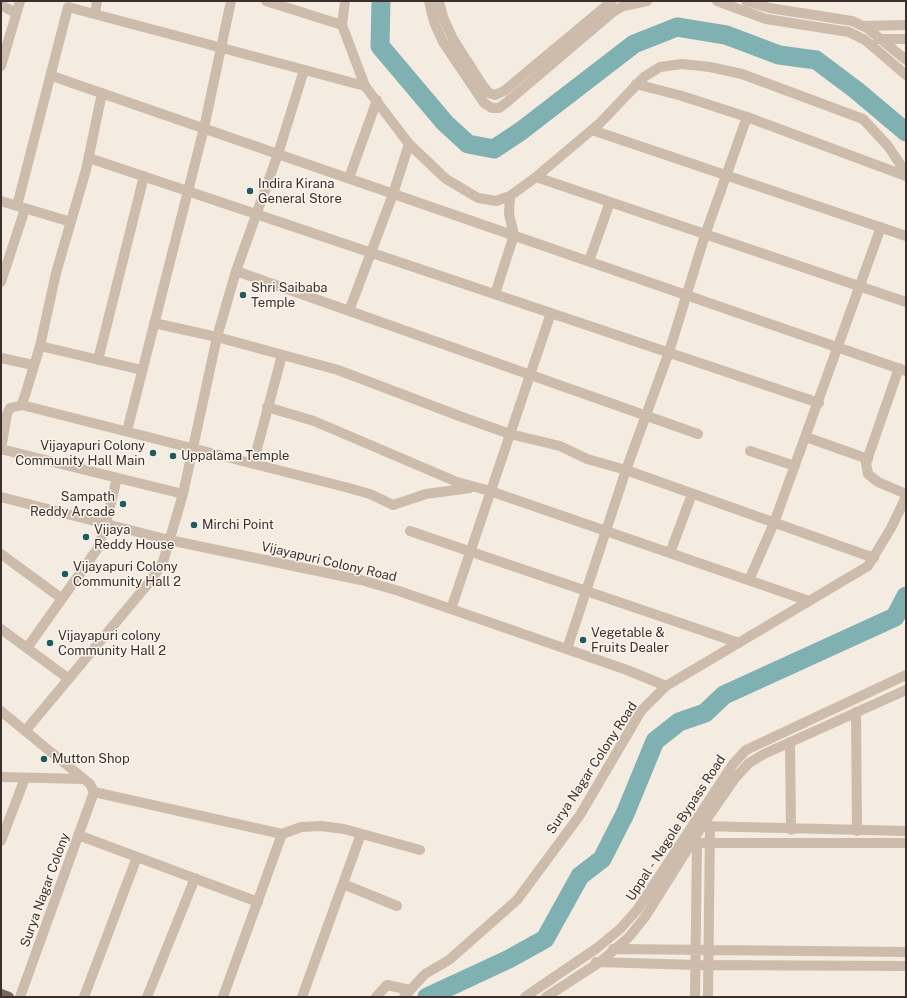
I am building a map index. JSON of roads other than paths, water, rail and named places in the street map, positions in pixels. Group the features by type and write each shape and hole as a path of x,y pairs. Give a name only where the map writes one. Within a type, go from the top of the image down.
{"main road":[{"path":"1,994 9,997"}],"street":[{"path":"1,66 20,1"},
{"path":"95,14 97,1"},
{"path":"127,431 204,128 231,1"},
{"path":"266,1 342,25"},
{"path":"345,1 342,25 365,86 409,144 446,179 478,198 496,201 510,196 536,177 592,130 636,84 660,67 682,64 710,67 742,74 863,119 888,146 906,172"},
{"path":"429,1 434,22 443,42 484,103 492,108 499,108 613,12 623,6 647,1"},
{"path":"439,1 443,17 453,39 483,86 489,93 495,94 504,91 612,1"},
{"path":"717,1 766,19 849,32 865,40 906,75"},
{"path":"746,1 769,8 834,17 862,26 906,60"},
{"path":"1,5 16,13"},
{"path":"1,282 21,208 68,6 365,86"},
{"path":"849,32 862,26 906,25"},
{"path":"865,40 906,39"},
{"path":"26,730 152,579 163,562 183,494 217,336 236,271 278,154 304,70"},
{"path":"52,76 902,369 866,463 868,474 878,482 906,494"},
{"path":"636,84 682,96 747,117 906,176"},
{"path":"22,405 40,346 56,273 89,158 102,93"},
{"path":"349,178 377,100"},
{"path":"567,649 607,532 626,470 688,295 706,235 747,117"},
{"path":"592,130 906,236"},
{"path":"349,311 393,194 409,144"},
{"path":"89,158 819,403"},
{"path":"98,360 144,176"},
{"path":"536,177 706,235 860,285 906,302"},
{"path":"496,294 514,235 509,214 510,196"},
{"path":"1,201 71,222"},
{"path":"589,261 610,202"},
{"path":"749,580 774,523 819,403 881,228"},
{"path":"236,271 698,434"},
{"path":"451,609 551,313"},
{"path":"154,323 217,336 338,370 462,418 510,434 560,446 588,459 626,470 874,558 906,497"},
{"path":"40,346 142,370"},
{"path":"253,464 282,355"},
{"path":"1,358 33,365"},
{"path":"183,494 1,449 7,414 10,408 22,405 345,487 370,494 393,505 426,494 474,487"},
{"path":"268,407 314,421 457,482 490,491 809,601"},
{"path":"806,437 868,459"},
{"path":"750,451 795,466"},
{"path":"26,648 98,548 106,523 116,478"},
{"path":"670,553 692,494"},
{"name":"Vijayapuri Colony Road","path":"1,497 169,540 361,580 567,649 627,670 666,686"},
{"path":"410,531 739,643"},
{"path":"1,554 61,598"},
{"name":"Surya Nagar Colony Road","path":"407,994 425,974 449,960 517,900 580,815 641,711 666,686 868,566 874,558"},
{"path":"1,629 69,679"},
{"name":"Uppal - Nagole Bypass Road","path":"525,997 597,948 620,929 637,910 738,756 762,741 906,675"},
{"name":"Uppal - Nagole Bypass Road","path":"546,997 600,962 629,937 646,917 706,826 736,777 749,763 764,754 906,690"},
{"path":"1,711 26,730 83,779 93,788 94,792 282,834 301,827 321,826 344,829 420,850"},
{"path":"856,712 857,831"},
{"path":"790,742 790,830"},
{"path":"1,776 83,779"},
{"path":"1,841 24,778"},
{"name":"Surya Nagar Colony","path":"20,997 94,792"},
{"path":"708,997 710,842 706,826 790,830 906,831"},
{"path":"223,997 282,834"},
{"path":"302,997 361,834"},
{"path":"78,835 258,902"},
{"path":"695,997 695,843 906,843"},
{"path":"84,997 137,856"},
{"path":"147,997 195,878"},
{"path":"343,884 397,906"},
{"path":"597,948 696,951 906,952"},
{"path":"579,960 696,965 906,966"},
{"path":"376,997 387,985 407,994"}],"waterway":[{"path":"381,1 380,46 445,123 468,144 494,149 521,131 634,44 677,27 726,35 779,55 816,60 856,90 906,132"},
{"path":"427,997 509,959 545,939 580,876 602,859 625,814 655,741 679,722 705,713 724,695 895,617 906,596"}],"place":[{"name":"Indira Kirana General Store","path":"250,191"},
{"name":"Shri Saibaba Temple","path":"243,295"},
{"name":"Vijayapuri Colony Community Hall Main","path":"153,453"},
{"name":"Uppalama Temple","path":"173,456"},
{"name":"Sampath Reddy Arcade","path":"123,504"},
{"name":"Mirchi Point","path":"194,525"},
{"name":"Vijaya Reddy House","path":"86,537"},
{"name":"Vijayapuri Colony Community Hall 2","path":"65,574"},
{"name":"Vegetable & Fruits Dealer","path":"583,640"},
{"name":"Vijayapuri colony Community Hall 2","path":"50,643"},
{"name":"Mutton Shop","path":"44,759"}]}
